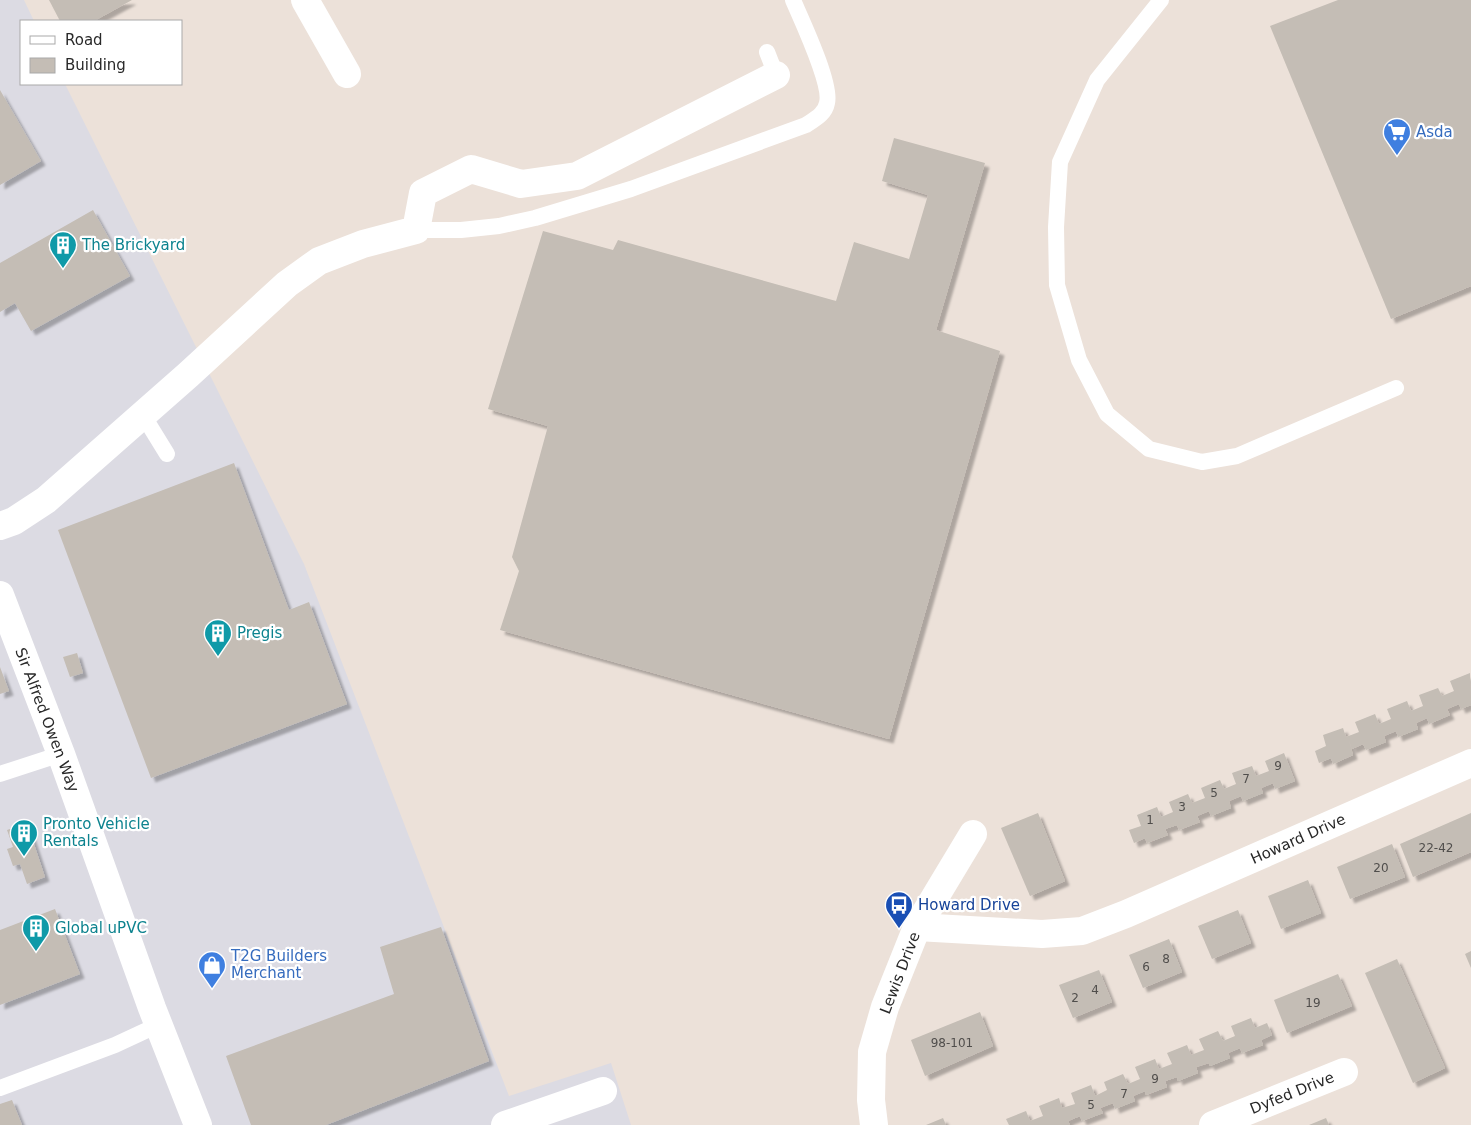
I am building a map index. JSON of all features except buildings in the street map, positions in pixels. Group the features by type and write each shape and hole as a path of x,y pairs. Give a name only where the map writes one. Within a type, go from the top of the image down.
{"street":[{"path":"305,0 347,74"},
{"path":"0,526 14,521 46,500 287,284 319,261 363,244 416,230 423,187 471,169 521,184 578,176 771,64"},
{"name":"Sir Alfred Owen Way","path":"0,596 61,754 158,1025 198,1125"},
{"name":"Howard Drive","path":"917,927 1042,934 1082,931 1126,914 1471,763"},
{"name":"Lewis Drive","path":"874,1125 870,1100 872,1052 885,1007 917,927 973,834"},
{"name":"Dyfed Drive","path":"1213,1125 1344,1072"},
{"path":"505,1125 603,1090"}],"lane":[{"path":"416,230 461,230 500,226 535,218 631,188 806,125 821,115 828,104 827,86 793,0"},
{"path":"1161,0 1097,80 1060,162 1056,227 1057,285 1079,360 1107,414 1149,449 1202,462 1237,456 1396,388"},
{"path":"142,415 167,454"},
{"path":"0,774 61,754"},
{"path":"0,1088 115,1044 158,1025"}],"shaded area":[{"path":"0,0 24,0 34,20 20,20 20,85 65,85 304,564 509,1096 611,1063 631,1125 0,1125"}],"place":[{"name":"Asda","path":"1397,156"},
{"name":"The Brickyard","path":"63,269"},
{"name":"Pregis","path":"218,657"},
{"name":"Pronto Vehicle Rentals","path":"24,857"},
{"name":"Howard Drive","path":"899,929"},
{"name":"Global uPVC","path":"36,952"},
{"name":"T2G Builders Merchant","path":"212,989"}]}
